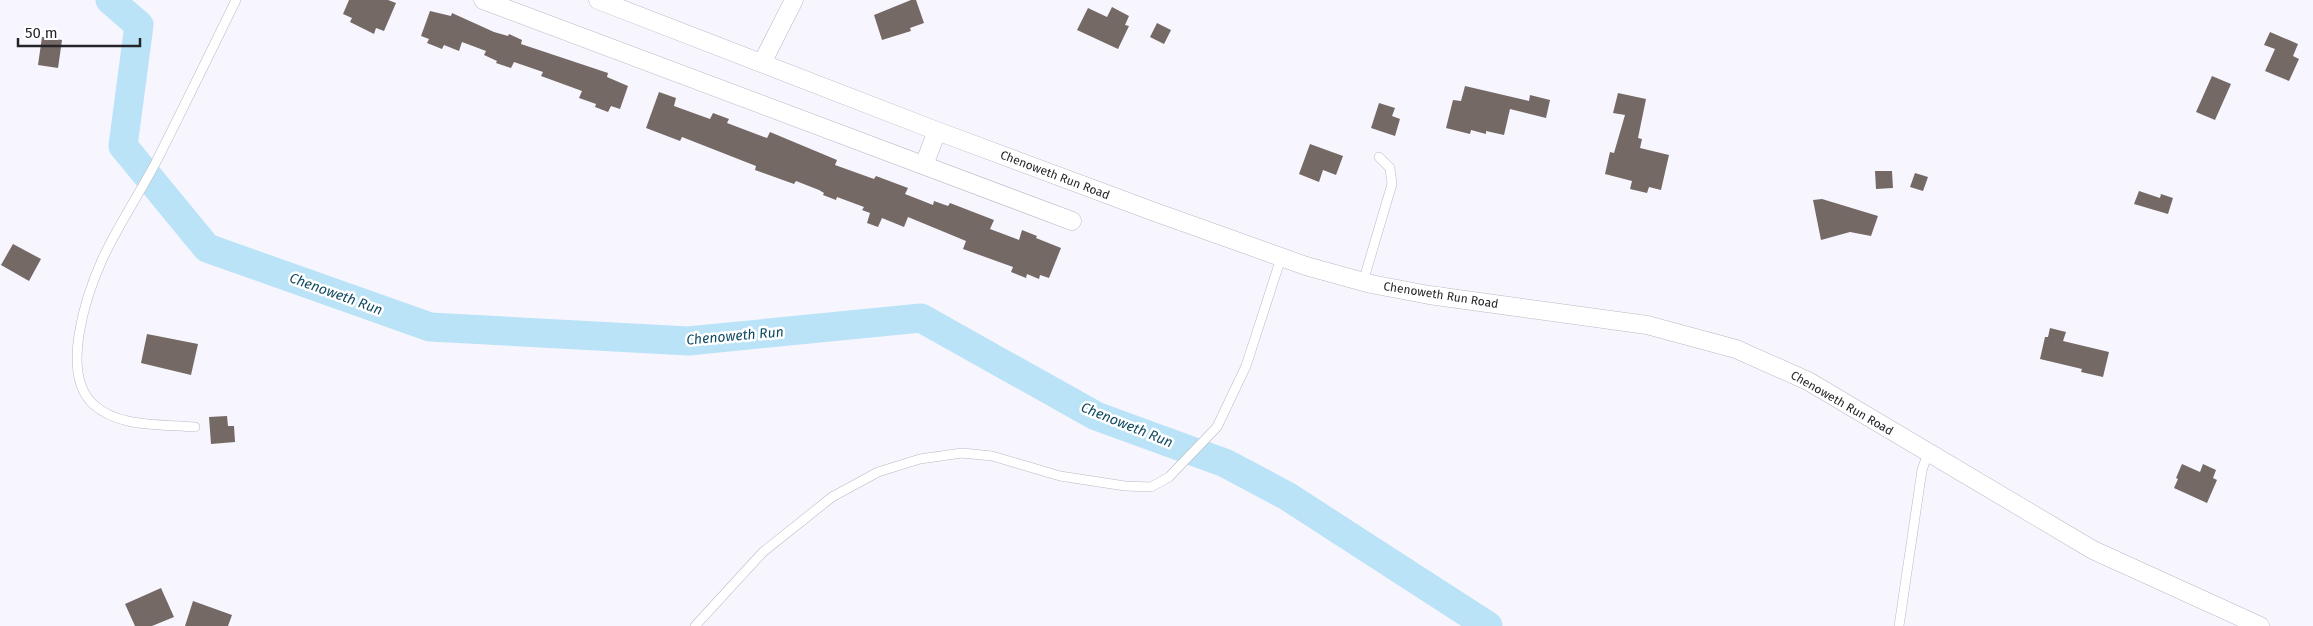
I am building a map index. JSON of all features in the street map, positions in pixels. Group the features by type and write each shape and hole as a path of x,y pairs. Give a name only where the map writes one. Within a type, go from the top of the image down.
{"street":[{"path":"483,0 1072,221"},
{"name":"Chenoweth Run Road","path":"598,0 938,131 1280,258 1363,282 1429,295 1647,325 1736,349 1808,381 2092,550 2260,626"},
{"path":"762,63 794,0"},
{"path":"924,165 938,131"}],"lane":[{"path":"195,427 118,418 94,405 83,391 78,378 77,355 83,317 94,277 154,165 236,0"},
{"path":"1363,282 1392,184 1390,168 1379,157"},
{"path":"695,626 763,552 832,497 878,472 920,458 962,453 992,456 1060,476 1125,486 1151,487 1169,476 1217,427 1246,366 1280,258"},
{"path":"1898,626 1922,470 1928,453"}],"building":[{"path":"349,0 388,0 396,3 384,31 376,28 374,34 350,22 352,18 343,14"},
{"path":"911,0 916,0 924,23 910,28 911,31 882,40 874,15"},
{"path":"1112,7 1129,16 1125,25 1129,26 1118,49 1077,30 1088,8 1107,17"},
{"path":"430,11 451,16 452,13 494,32 508,36 509,34 522,40 521,44 608,73 607,77 628,86 620,109 611,106 608,112 595,107 596,104 579,98 582,91 541,76 543,72 514,62 511,68 496,63 497,61 484,55 486,51 462,42 459,51 444,45 442,49 427,43 429,39 421,36"},
{"path":"1157,23 1171,30 1164,44 1150,37"},
{"path":"2270,32 2298,44 2293,56 2299,59 2289,81 2265,71 2275,49 2264,45"},
{"path":"42,37 62,40 58,68 38,65"},
{"path":"2212,76 2231,84 2215,120 2196,112"},
{"path":"1465,86 1529,101 1530,95 1550,100 1546,118 1510,109 1504,135 1486,131 1486,134 1471,130 1470,134 1446,128 1453,100 1461,101"},
{"path":"659,92 676,98 674,106 710,119 713,113 729,119 727,123 767,138 770,132 837,160 835,165 874,179 876,176 908,188 905,194 933,205 934,201 948,206 950,203 994,220 990,229 1019,240 1022,230 1037,236 1036,238 1061,248 1049,278 1040,275 1039,279 1027,274 1026,278 1011,272 1013,267 963,249 966,241 908,217 904,227 882,218 878,227 867,223 870,213 862,210 864,207 837,197 836,200 823,195 824,193 819,190 796,181 794,184 755,170 756,166 682,137 680,141 646,128"},
{"path":"1618,93 1646,99 1638,138 1642,139 1640,148 1669,155 1661,190 1649,187 1647,193 1630,189 1632,181 1605,174 1610,152 1614,153 1625,115 1613,113"},
{"path":"1379,103 1395,108 1392,116 1400,119 1395,136 1371,128"},
{"path":"1310,144 1343,156 1336,175 1323,170 1319,182 1299,174"},
{"path":"1875,171 1892,171 1893,188 1876,189"},
{"path":"1915,173 1928,177 1923,191 1910,187"},
{"path":"2139,191 2160,198 2161,194 2173,198 2168,214 2134,204"},
{"path":"1822,199 1878,216 1871,236 1850,232 1821,240 1813,200"},
{"path":"13,244 41,259 29,281 1,265"},
{"path":"2050,328 2066,332 2063,341 2109,352 2103,377 2081,372 2082,369 2040,359 2045,337 2048,337"},
{"path":"147,334 198,344 191,375 141,363"},
{"path":"227,416 228,426 234,426 235,442 211,444 209,417"},
{"path":"2182,464 2200,472 2203,464 2216,470 2213,478 2217,480 2207,503 2174,488"},
{"path":"161,588 174,617 152,626 135,626 125,604"},
{"path":"193,601 232,615 228,626 185,626"}],"waterway":[{"name":"Chenoweth Run","path":"110,0 139,25 123,146 207,248 430,327 688,341 921,318 1096,416 1225,463 1287,496 1488,626"}]}
